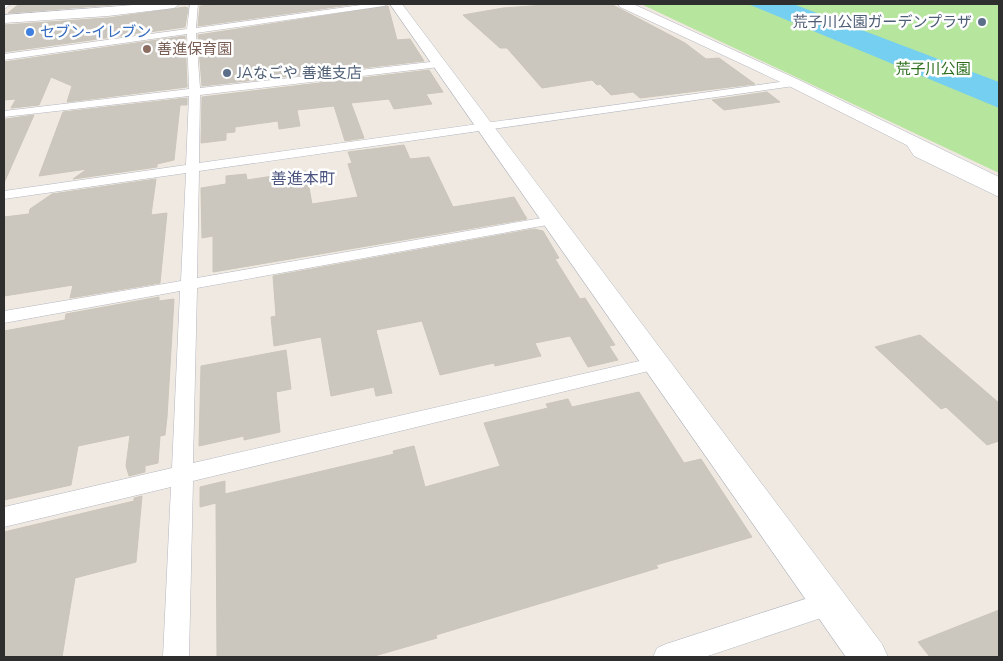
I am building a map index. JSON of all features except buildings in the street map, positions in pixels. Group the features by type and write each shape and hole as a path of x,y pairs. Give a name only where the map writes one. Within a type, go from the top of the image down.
{"street":[{"path":"4,19 108,12 174,4"},
{"path":"176,657 187,285 195,92 192,31 194,4"},
{"path":"4,57 384,4"},
{"path":"396,4 869,657"},
{"path":"624,4 794,83 999,184"},
{"path":"4,114 439,64"},
{"path":"4,195 794,83"},
{"path":"911,142 918,153 999,194"},
{"path":"4,317 553,220"},
{"path":"4,517 657,363"},
{"path":"666,657 830,603"}],"green space":[{"name":"荒子川公園","path":"641,4 999,4 999,173"}],"water":[{"path":"748,4 793,4 999,82 999,108"}],"place":[{"name":"荒子川公園ガーデンプラザ","path":"982,22"},
{"name":"セブン-イレブン","path":"30,32"},
{"name":"善進保育園","path":"147,49"},
{"name":"JAなごや 善進支店","path":"227,73"}],"district":[{"name":"善進本町","path":"303,178"}]}
